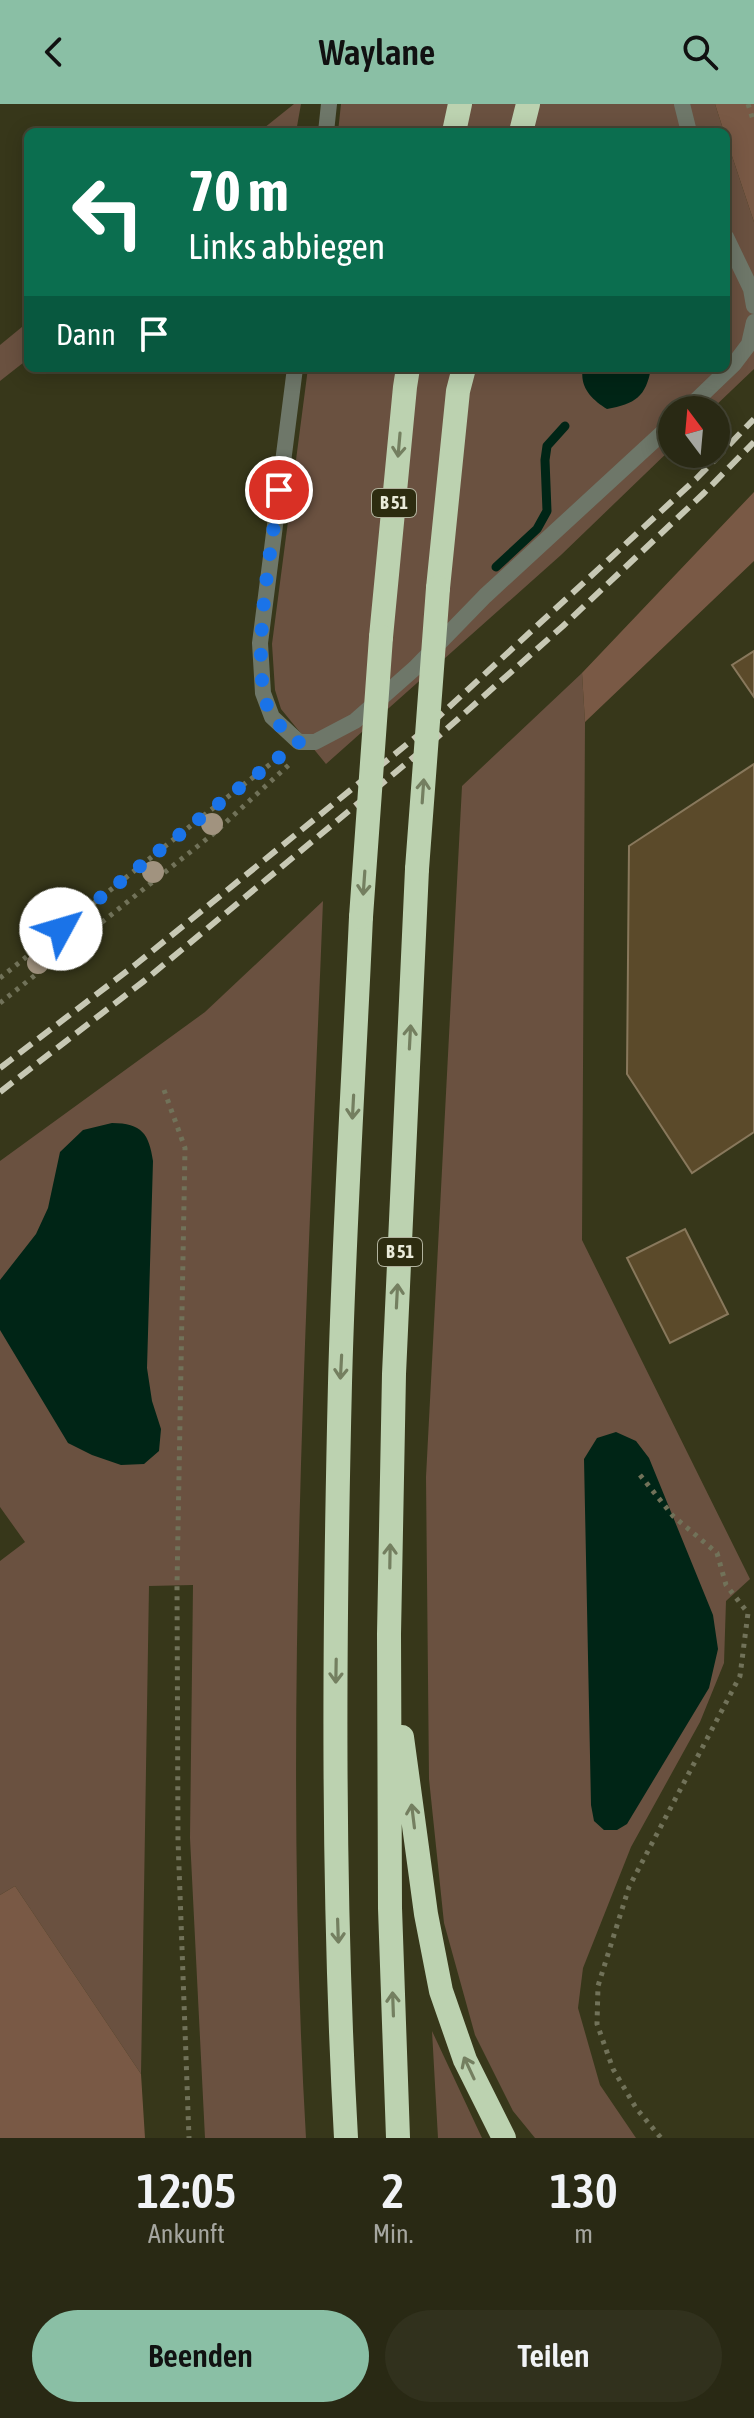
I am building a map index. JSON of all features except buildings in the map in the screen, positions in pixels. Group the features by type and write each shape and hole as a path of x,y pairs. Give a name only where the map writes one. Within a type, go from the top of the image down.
{"highway":[{"path":"455,128 460,104"},
{"path":"522,128 528,104"},
{"name":"B 51","path":"346,2138 335,1823 340,1381 361,917 381,637 408,372"},
{"name":"B 51","path":"398,2138 390,1908 389,1634 394,1374 417,869 438,588 458,391 463,372"},
{"path":"389,1634 426,1914 441,1991 465,2060 504,2138"}],"lane":[{"path":"326,128 329,104"},
{"path":"682,104 688,128"},
{"path":"733,270 751,289 754,306"},
{"path":"730,368 749,344 754,322"},
{"path":"294,372 260,643 263,693 272,717 307,742 355,721 415,668 623,462 658,435"},
{"path":"701,396 726,372"}],"path":[{"path":"748,104 754,123"},
{"path":"0,978 203,816 307,742"},
{"path":"0,1003 213,834 307,742"},
{"path":"164,1090 185,1148 177,1585 178,1840 189,2138"},
{"path":"640,1475 673,1516 717,1553 726,1585 748,1613 740,1676 629,1887 598,1986 597,2024 613,2069 636,2108 661,2138"}],"shaded area":[{"path":"294,104 301,104 297,128 264,128"},
{"path":"341,104 715,104 723,128 338,128"},
{"path":"715,104 754,104 754,222 730,150 730,128 723,128"},
{"path":"730,150 754,222 754,369 726,396 658,396 658,461 561,555 326,764 281,709 275,690 272,644 307,372 730,372"},
{"path":"24,325 24,362 0,381 0,345"},
{"path":"582,372 650,372 638,398 607,409 588,392"},
{"path":"754,492 754,561 585,722 582,673"},
{"path":"582,673 585,722 582,1240 750,1579 726,1601 724,1663 700,1722 631,1847 583,1968 578,2008 600,2085 636,2138 535,2138 513,2111 475,2035 444,1923 429,1779 426,1477 462,786"},
{"path":"323,901 304,1365 297,1674 296,1829 306,2138 205,2138 190,1838 193,1585 149,1586 141,2074 15,1886 0,1895 0,1561 25,1542 0,1507 0,1161 205,1012"},
{"path":"112,1123 130,1125 142,1132 153,1161 147,1368 152,1401 161,1429 159,1451 144,1464 121,1465 68,1443 0,1330 0,1280 36,1234 48,1208 60,1152 83,1130"},
{"path":"616,1432 636,1441 649,1458 713,1615 718,1649 709,1688 627,1824 617,1830 604,1830 594,1821 591,1805 584,1459 597,1438"},
{"path":"15,1886 141,2074 145,2138 0,2138 0,1895"},
{"path":"432,2031 482,2138 438,2138"}],"waterway":[{"path":"496,567 537,529 547,511 547,446 565,426"}],"railway":[{"path":"0,1068 135,965 422,732 696,479 754,419"},
{"path":"0,1092 144,981 432,742 563,626 754,442"}],"route":[{"path":"61,929 299,742 272,717 263,693 260,643 279,490"}]}
